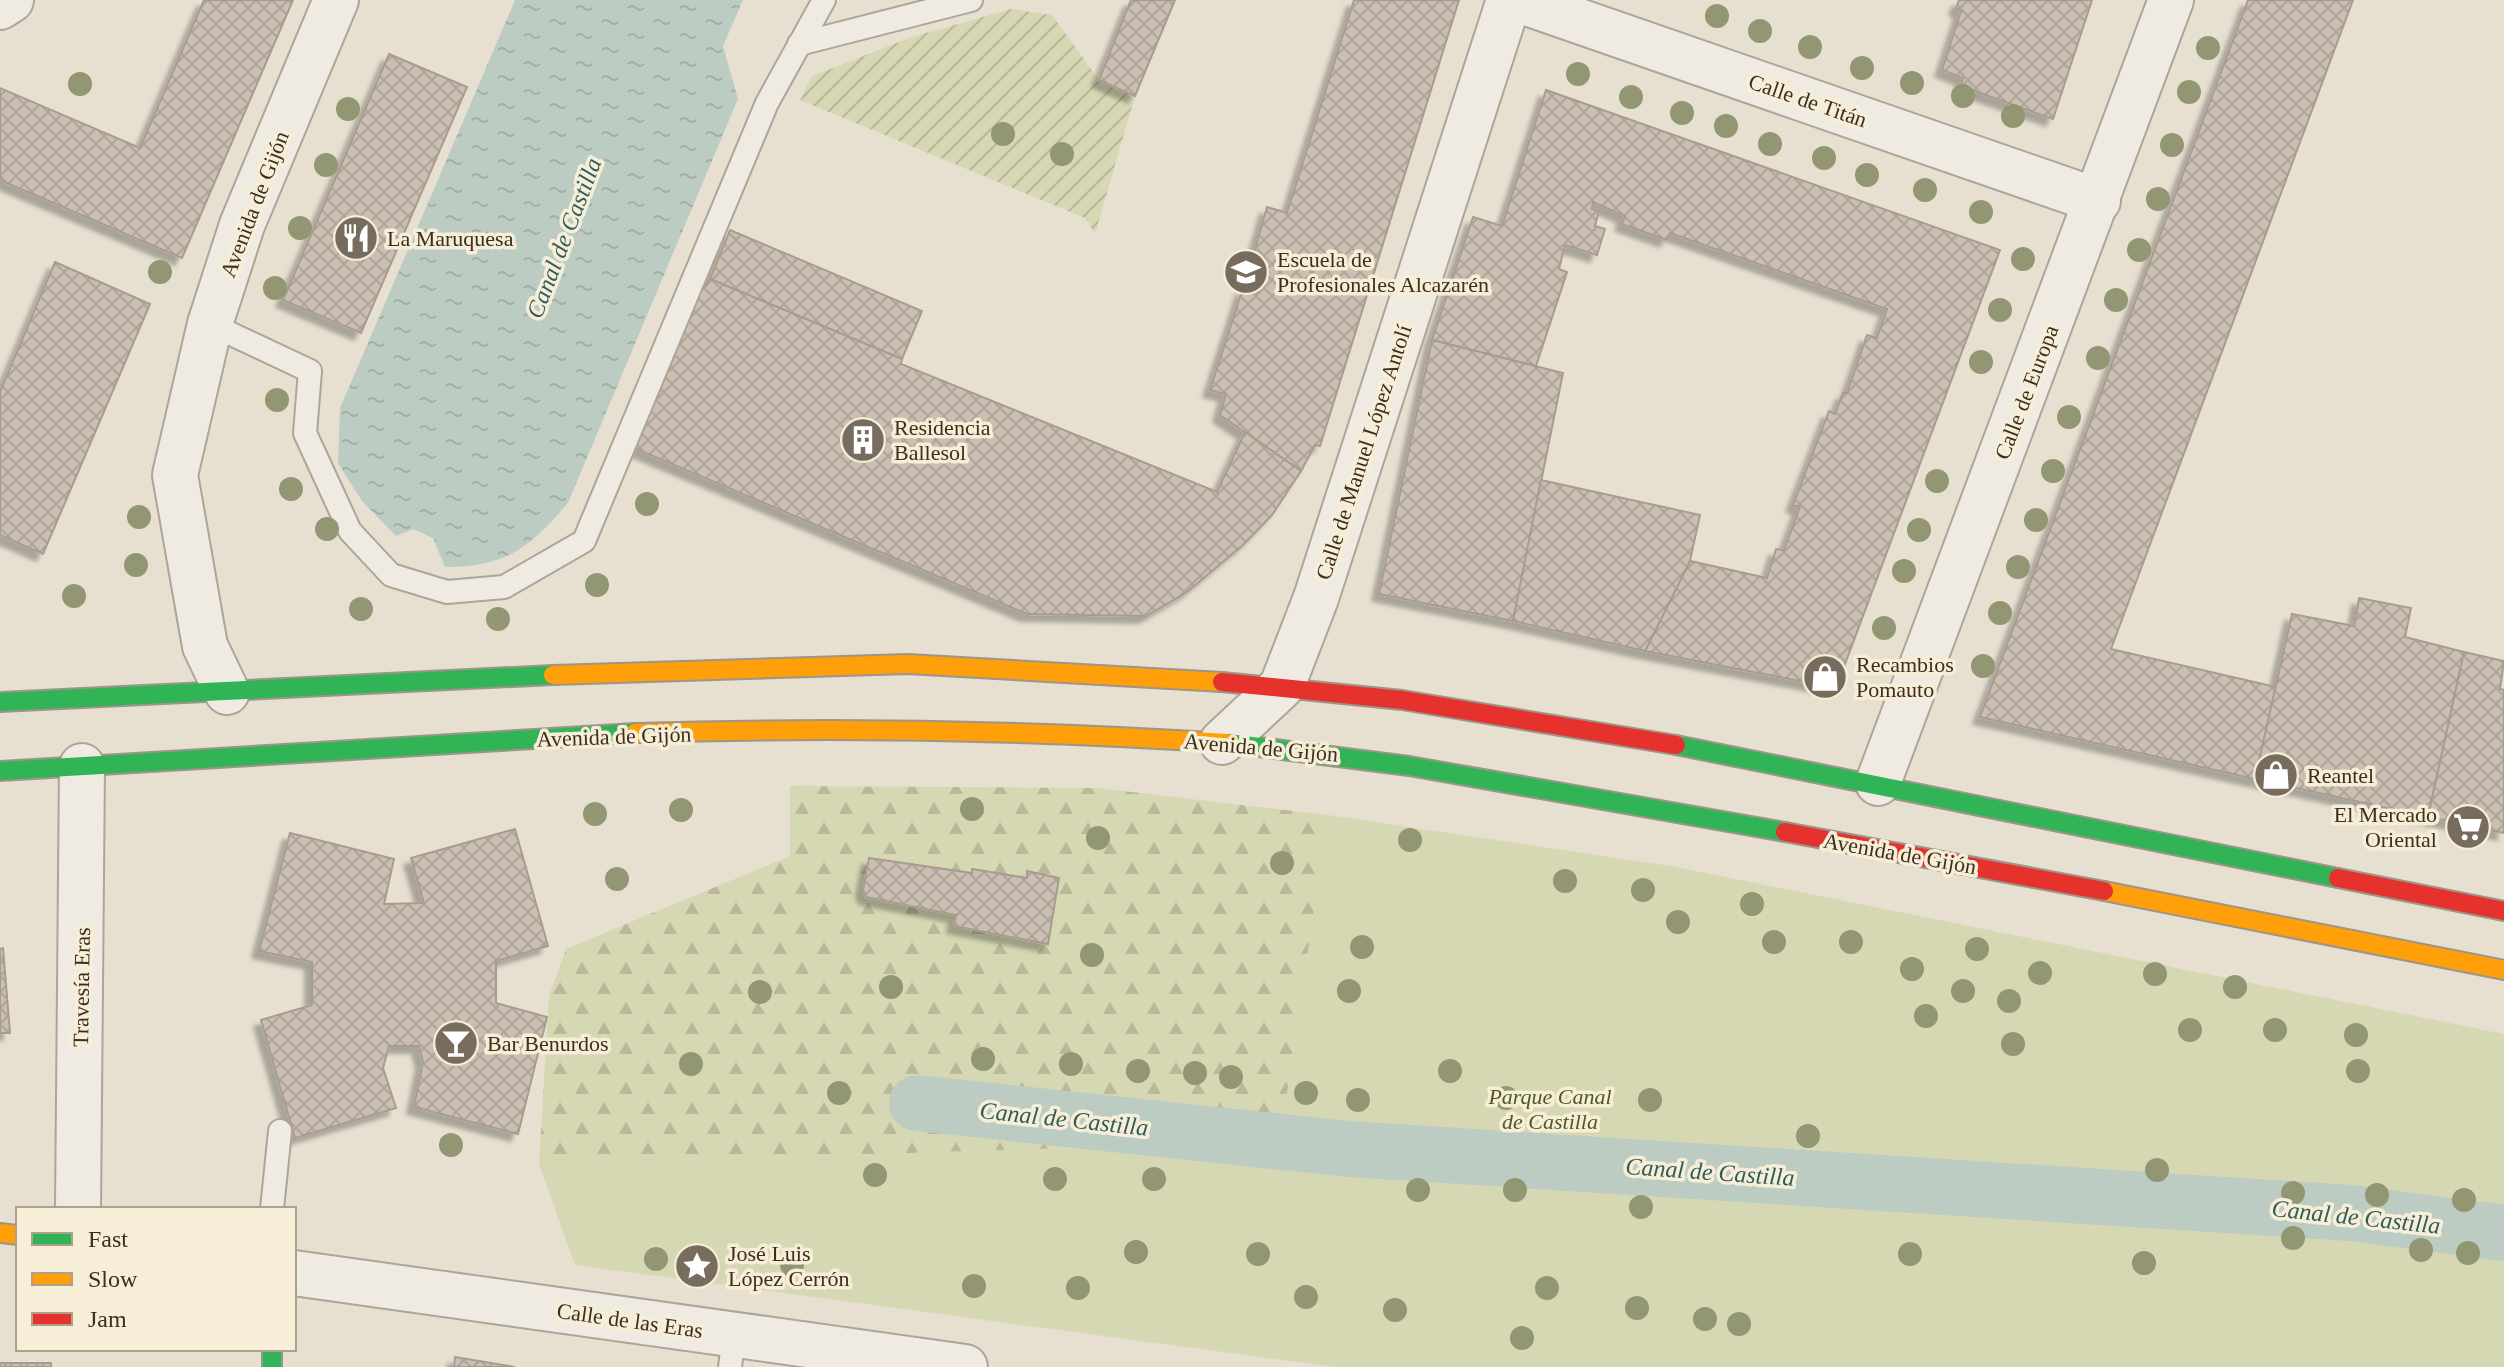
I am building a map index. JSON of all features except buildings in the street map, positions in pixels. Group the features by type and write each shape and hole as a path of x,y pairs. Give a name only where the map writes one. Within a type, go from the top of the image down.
{"main road":[{"path":"0,702 667,670 908,664 1282,686 1402,700 1633,737 1878,783 2504,911"},
{"name":"Avenida de Gijón","path":"0,771 617,735 829,729 1222,742 1373,758 2061,881 2504,970"}],"street":[{"path":"0,7 11,0"},
{"name":"Avenida de Gijón","path":"227,692 205,646 175,475 210,324 242,225 336,0"},
{"name":"Calle de Manuel López Antolí","path":"1222,742 1282,686 1316,598 1509,0"},
{"name":"Calle de Titán","path":"1518,0 2098,201"},
{"name":"Calle de Europa","path":"1878,783 2171,0"},
{"name":"Travesía Eras","path":"78,1207 82,766"},
{"name":"Calle de las Eras","path":"296,1273 732,1351 965,1367"}],"lane":[{"path":"210,324 310,371 305,433 350,531 391,575 447,592 504,587 584,541 767,103 824,0"},
{"path":"799,44 971,0"},
{"path":"272,1207 280,1131"}],"green space":[{"path":"1011,9 1052,15 1099,80 1135,96 1095,234 1085,218 800,100 812,76 912,37"},
{"path":"790,786 1098,788 1328,815 1280,1142 539,1164 549,996 566,949 790,856"},
{"name":"Parque Canal de Castilla","path":"1328,815 1671,866 2504,1034 2504,1367 1335,1367 575,1265 539,1164 1280,1142"}],"water":[{"path":"515,0 743,0 723,46 738,99 568,503 541,532 515,552 485,563 445,567 433,538 413,529 396,536 362,501 338,463 340,408"}],"waterway":[{"name":"Canal de Castilla","path":"917,1103 1349,1149 2350,1213 2504,1233"}],"traffic: fast":[{"path":"0,702 553,675"},
{"path":"0,771 635,733"},
{"path":"1227,743 1409,766 1785,832"},
{"path":"1676,745 2338,878"},
{"path":"272,1351 272,1367"}],"traffic: slow":[{"path":"553,675 908,664 1222,682"},
{"path":"635,733 931,731 1227,743"},
{"path":"2104,891 2504,970"},
{"path":"0,1233 16,1235"}],"traffic: jam":[{"path":"1222,682 1402,700 1676,745"},
{"path":"1785,832 2104,891"},
{"path":"2338,878 2504,911"}],"place":[{"name":"La Maruquesa","path":"356,238"},
{"name":"Escuela de Profesionales Alcazarén","path":"1246,272"},
{"name":"Residencia Ballesol","path":"863,440"},
{"name":"Recambios Pomauto","path":"1825,677"},
{"name":"Reantel","path":"2276,775"},
{"name":"El Mercado Oriental","path":"2468,827"},
{"name":"Bar Benurdos","path":"456,1043"},
{"name":"José Luis López Cerrón","path":"697,1266"}]}
